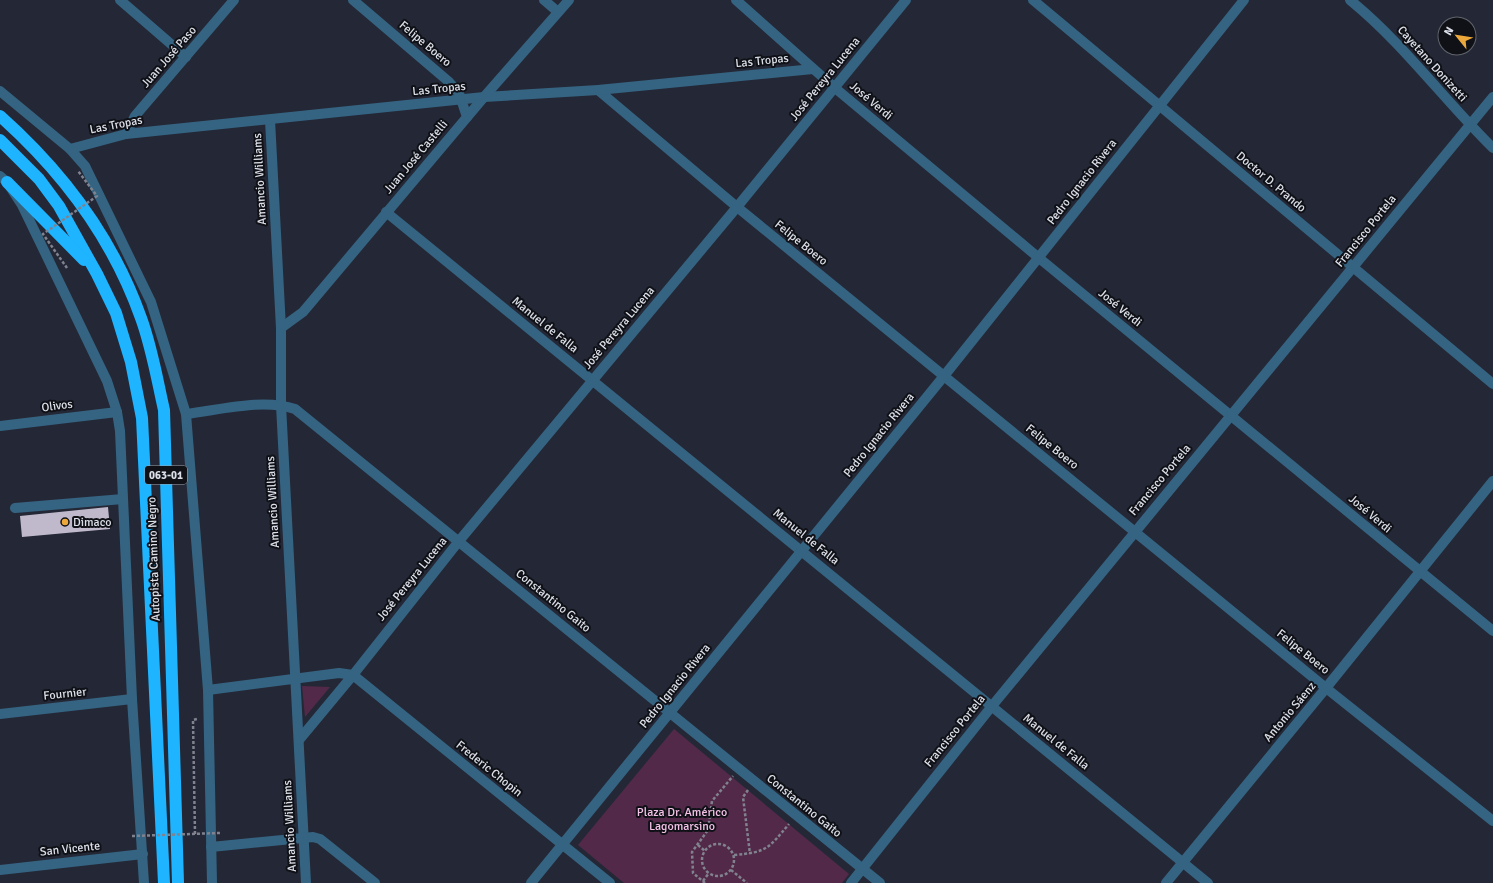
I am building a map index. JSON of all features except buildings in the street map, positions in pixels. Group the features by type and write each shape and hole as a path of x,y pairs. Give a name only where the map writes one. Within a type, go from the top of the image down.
{"highway":[{"name":"Autopista Camino Negro","path":"0,116 24,137 56,171 86,210 112,252 141,318 151,352 164,410 178,883"},
{"name":"Autopista Camino Negro","path":"0,140 39,178 60,206 97,274 116,313 131,362 142,418 164,883"},
{"path":"3,179 97,274"}],"street":[{"path":"120,0 186,57"},
{"name":"Juan José Paso","path":"126,134 135,116 234,0"},
{"name":"Felipe Boero","path":"353,0 448,81 459,93 467,117"},
{"path":"544,0 558,12"},
{"name":"Juan José Castelli","path":"281,328 303,312 386,212 568,0"},
{"name":"José Verdi","path":"736,0 835,88 1039,258 1493,631"},
{"name":"José Pereyra Lucena","path":"299,740 353,675 459,541 737,208 906,0"},
{"name":"Doctor D. Prando","path":"1033,0 1160,105 1352,268 1493,384"},
{"name":"Pedro Ignacio Rivera","path":"531,883 944,376 1244,0"},
{"name":"Cayetano Donizetti","path":"1350,0 1385,31 1470,125 1493,148"},
{"name":"Las Tropas","path":"70,149 126,134 484,97 598,90 813,69"},
{"name":"Felipe Boero","path":"598,90 737,208 1326,688 1493,821"},
{"path":"0,91 70,149 85,166 151,302 186,414 208,690 212,883"},
{"name":"Francisco Portela","path":"851,883 992,706 1493,97"},
{"name":"Amancio Williams","path":"270,120 281,328 281,405 306,883"},
{"path":"3,179 22,205 107,381 117,412 123,499 132,699 144,883"},
{"name":"Manuel de Falla","path":"386,212 802,550 1208,883"},
{"name":"Constantino Gaito","path":"186,414 265,404 281,405 295,410 459,541 795,816 880,883"},
{"name":"Olivos","path":"0,426 117,412"},
{"name":"Antonio Sáenz","path":"1166,883 1493,481"},
{"path":"15,508 123,499"},
{"path":"208,690 339,673 353,675"},
{"name":"Frederic Chopin","path":"353,675 610,883"},
{"name":"Fournier","path":"0,714 132,699"},
{"path":"211,848 313,837 320,839 375,883"},
{"name":"San Vicente","path":"0,870 143,854"}],"path":[{"path":"68,268 43,234 97,196 78,170"},
{"path":"195,834 192,720 209,719"},
{"path":"709,873 704,882 693,873 692,852 708,830 712,801 739,770"},
{"path":"750,854 743,797 755,783"},
{"path":"734,855 750,854 764,850 771,845 795,816"},
{"path":"132,836 220,833"},
{"path":"723,844 728,846 734,855 731,870 722,875 709,873 702,863 702,858 705,851 712,845 723,844"},
{"path":"698,845 705,851"},
{"path":"731,870 747,883"}],"green space":[{"path":"302,686 330,687 305,717"},
{"name":"Plaza Dr. Américo Lagomarsino","path":"674,729 849,874 842,883 624,883 578,845"}],"place":[{"name":"Dimaco","path":"65,522"}]}
